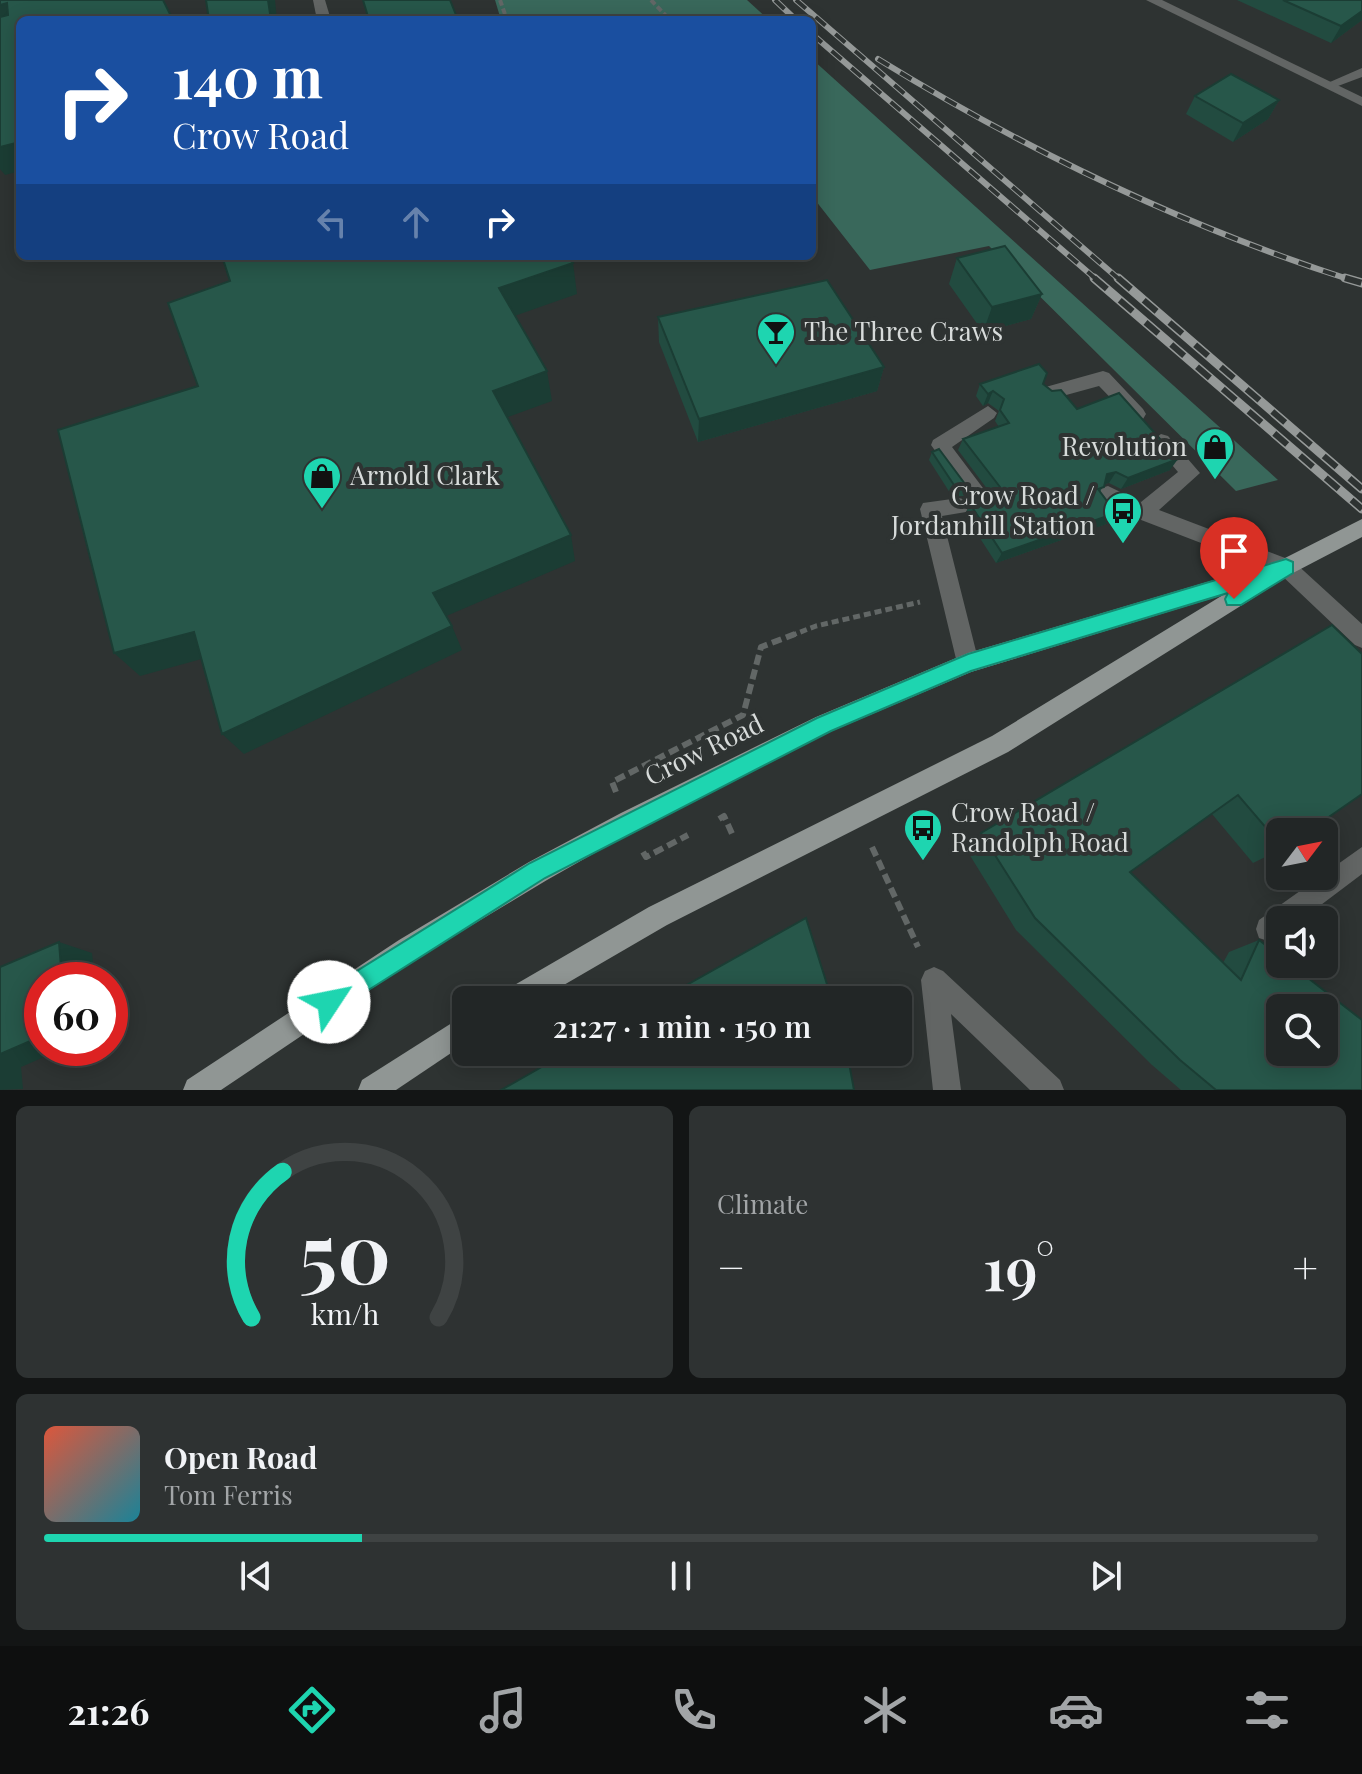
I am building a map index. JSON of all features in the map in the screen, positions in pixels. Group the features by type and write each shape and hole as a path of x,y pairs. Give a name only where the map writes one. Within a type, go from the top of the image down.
{"main road":[{"name":"Crow Road","path":"537,986 658,916 1000,744 1286,567 1362,527"},
{"name":"Crow Road","path":"197,1090 408,949 538,871 629,821 824,724 968,663 1286,567"},
{"path":"372,1090 452,1036"}],"street":[{"path":"1152,0 1362,102"},
{"path":"1330,85 1362,72"},
{"path":"1048,393 1103,378 1190,473 1143,512"},
{"path":"982,500 940,445 988,413"},
{"path":"1108,494 1143,512 1286,567 1362,638"},
{"path":"959,506 930,509 968,663"},
{"path":"1299,906 1362,859"},
{"path":"934,980 947,1090"},
{"path":"934,980 1050,1090"}],"path":[{"path":"651,0 666,16"},
{"path":"698,830 646,857 612,782 743,715 761,647 816,626 951,595"},
{"path":"857,814 934,980"},
{"path":"711,823 724,816 750,872"}],"green space":[{"path":"495,0 747,0 765,16 500,16"},
{"path":"816,63 1278,480 1236,491 989,246 870,270 816,201"}],"building":[{"path":"0,0 163,0 171,16 16,16 16,143 0,147 0,17 8,15 7,3 0,5"},
{"path":"206,0 268,0 270,16 208,16"},
{"path":"363,0 450,0 456,16 368,16"},
{"path":"1283,0 1362,0 1362,11 1341,26"},
{"path":"1231,74 1279,100 1243,123 1195,96"},
{"path":"1005,246 1042,294 992,307 957,258"},
{"name":"Arnold Clark","path":"223,260 571,260 573,263 499,288 547,371 493,391 571,535 433,593 452,626 222,734 194,632 114,653 58,430 198,386 168,303 230,281"},
{"path":"827,280 884,367 699,419 658,317"},
{"path":"1039,364 1047,373 1043,384 1052,391 1061,390 1077,409 1119,393 1178,459 1128,478 1116,472 1107,474 1104,487 1098,489 1116,513 1002,553 970,504 977,496 994,498 1000,487 963,439 1009,423 1000,410 1004,399 993,391 988,394 980,384"},
{"path":"939,449 968,488 956,488 932,452"},
{"path":"1332,625 1362,654 1362,794 1327,818 1266,818 1266,828 1238,795 1130,872 1241,980 1259,940 1266,945 1266,978 1308,978 1329,994 1266,994 1266,1066 1338,1066 1338,1001 1362,1020 1362,1090 1216,1090 1180,1060 1035,918 981,833"},
{"path":"806,918 828,986 685,986"},
{"path":"59,942 61,962 24,962 24,1044 0,1054 0,967"},
{"path":"543,1066 850,1066 854,1090 501,1090"}],"railway":[{"path":"775,0 792,16"},
{"path":"796,0 815,16"},
{"path":"816,17 1120,280"},
{"path":"816,37 1097,280"},
{"path":"878,59 992,125 1108,184 1227,236 1346,278"},
{"path":"1094,278 1362,509"},
{"path":"1118,278 1362,489"},
{"path":"1346,278 1362,283"},
{"path":"1346,278 1351,280"}],"place":[{"name":"The Three Craws","path":"776,366"},
{"name":"Revolution","path":"1215,481"},
{"name":"Arnold Clark","path":"322,510"},
{"name":"Crow Road / Jordanhill Station","path":"1123,545"},
{"name":"Crow Road / Randolph Road","path":"923,862"}],"route":[{"path":"329,1002 408,949 538,871 629,821 824,724 968,663 1286,567 1234,599"}]}
